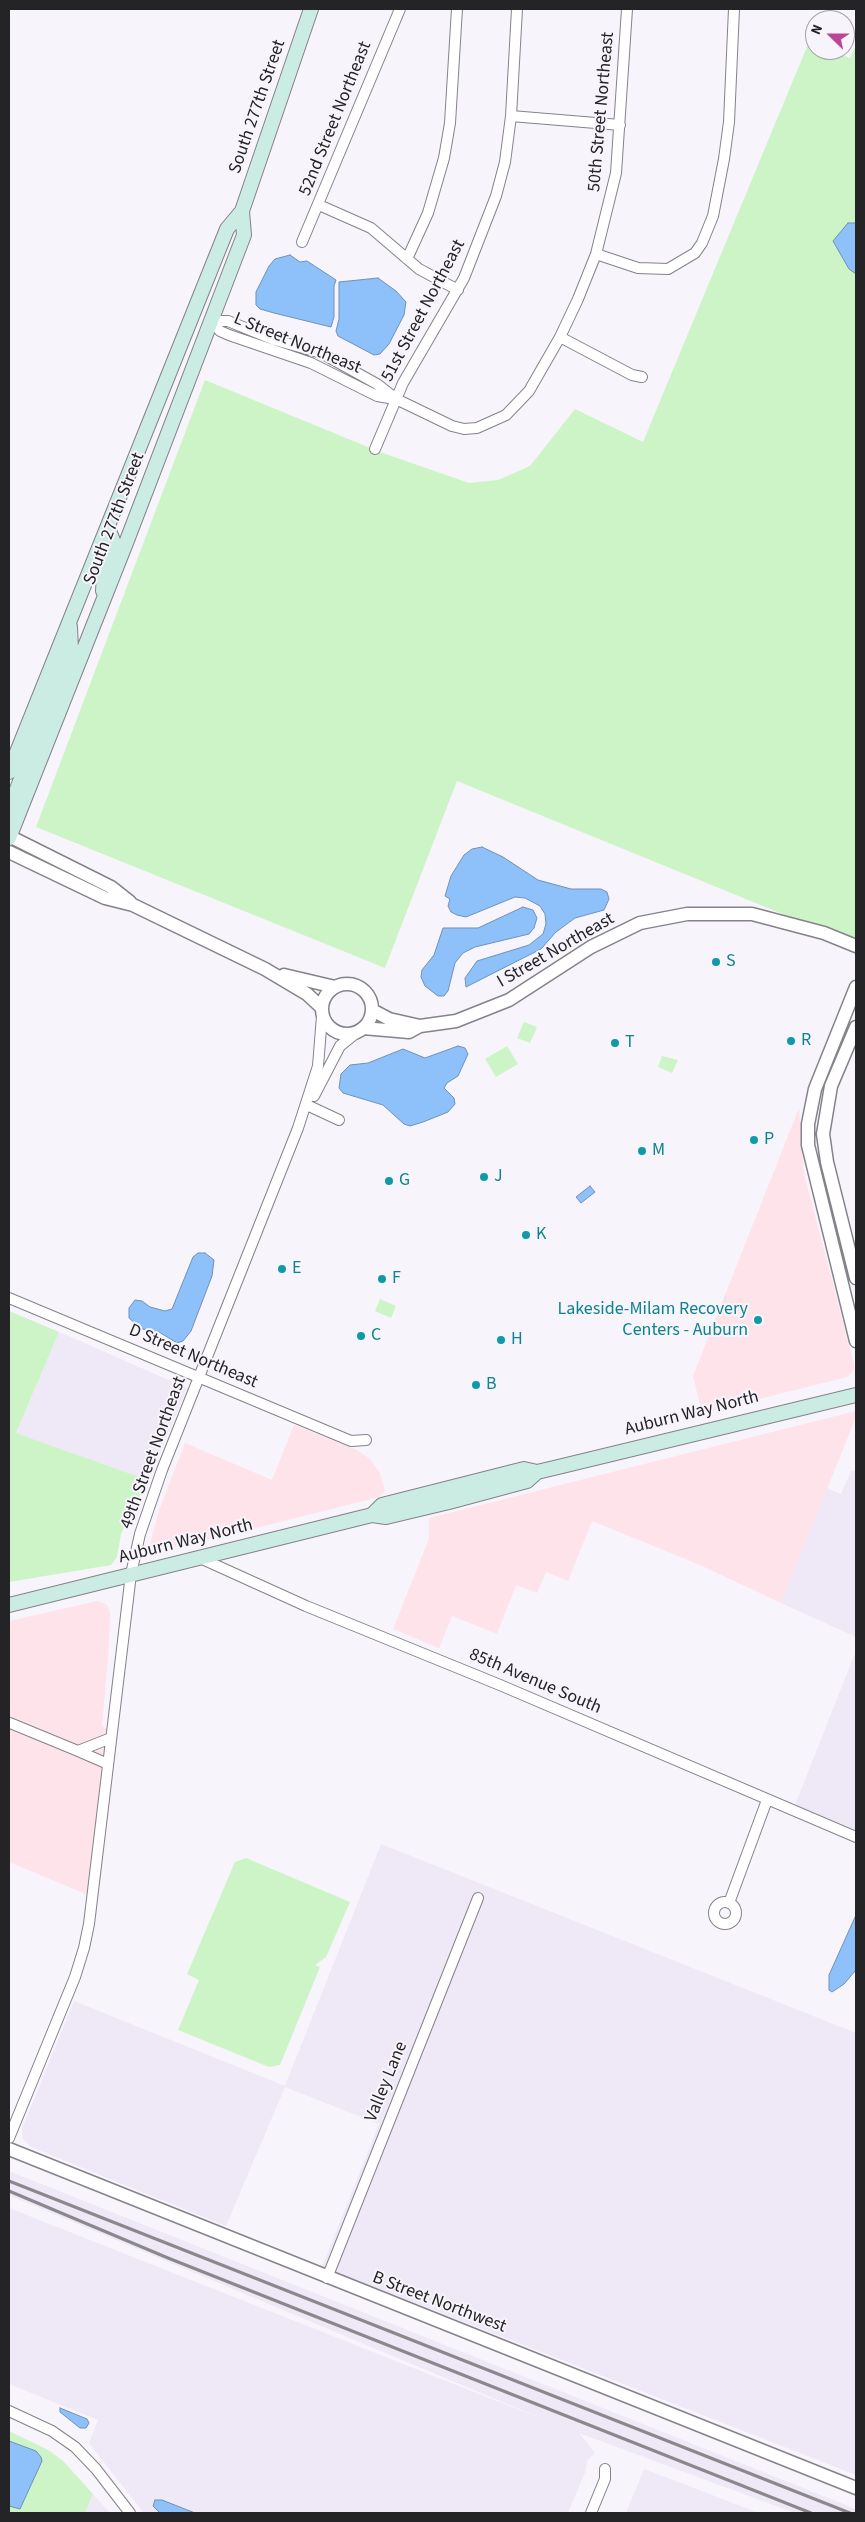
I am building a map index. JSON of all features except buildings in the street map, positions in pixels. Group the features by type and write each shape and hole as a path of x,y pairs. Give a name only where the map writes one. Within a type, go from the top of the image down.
{"main road":[{"name":"South 277th Street","path":"9,772 227,229 242,211 312,11"},
{"name":"South 277th Street","path":"9,837 103,601 244,235 242,211"},
{"path":"141,447 158,428 188,352 198,333 211,321 210,302 227,248 227,229"},
{"path":"103,601 104,574 114,543 108,528"},
{"path":"9,810 71,648 70,621"},
{"name":"Auburn Way North","path":"372,1515 382,1505 524,1469 535,1472 856,1394"},
{"name":"Auburn Way North","path":"9,1605 372,1515 386,1516 490,1492 527,1481 535,1472"}],"street":[{"name":"52nd Street Northeast","path":"302,242 400,9"},
{"path":"407,259 428,213 444,158 450,123 457,9"},
{"name":"51st Street Northeast","path":"375,449 396,399 420,352 458,290 477,250 496,196 505,162 511,116 517,9"},
{"name":"50th Street Northeast","path":"491,423 506,415 519,404 560,337 596,254 616,174 627,9"},
{"path":"596,254 638,268 668,269 695,253 709,230 714,216 729,122 734,9"},
{"path":"511,116 620,126"},
{"path":"319,205 372,228 419,269 458,290"},
{"name":"L Street Northeast","path":"211,321 228,321 275,340 321,353 377,384 396,399 458,427 477,428 491,423"},
{"path":"560,337 632,375 642,377"},
{"path":"9,837 111,887 134,905 265,969 307,994 322,1012 332,1030 340,1034 360,1030 368,1022 372,1010 370,999 359,987 343,984 328,992 322,1012"},
{"path":"9,852 105,898 134,905"},
{"name":"I Street Northeast","path":"360,1030 408,1032 420,1026 456,1021 509,1000 591,947 640,923 687,914 752,914 824,933 856,946"},
{"path":"265,969 335,987"},
{"path":"856,987 815,1089 808,1124 808,1145 812,1165 856,1341"},
{"name":"I Street Northeast","path":"372,1010 389,1019 420,1026"},
{"name":"49th Street Northeast","path":"9,2138 75,1977 89,1924 131,1574 140,1534 162,1470 298,1128 318,1066 322,1012"},
{"path":"856,1027 831,1086 823,1134 826,1162 856,1278"},
{"name":"49th Street Northeast","path":"298,1128 333,1057 346,1039 360,1030"},
{"path":"309,1106 339,1120"},
{"name":"D Street Northeast","path":"9,1298 351,1441 366,1440"},
{"name":"85th Avenue South","path":"200,1558 306,1606 500,1685 856,1837"},
{"path":"10,1723 108,1764"},
{"path":"78,1751 111,1738"},
{"path":"729,1903 767,1800"},
{"name":"Valley Lane","path":"327,2278 478,1898"},
{"name":"B Street Northwest","path":"9,2149 327,2278 856,2488"},
{"path":"9,2411 52,2431 75,2447 96,2469 130,2513"},
{"path":"591,2513 605,2479 605,2469"}],"shaded area":[{"path":"799,1108 804,1174 854,1370 847,1377 702,1413 693,1376"},
{"path":"59,1332 187,1388 148,1480 16,1433"},
{"path":"856,1411 856,1417 781,1603 700,1565 592,1521 568,1581 546,1572 537,1593 516,1585 497,1634 452,1616 439,1648 393,1629 429,1539 429,1518"},
{"path":"294,1425 357,1450 370,1459 380,1473 385,1491 379,1497 252,1529 152,1552 149,1549 158,1513 185,1443 272,1480"},
{"path":"851,1471 856,1471 856,1637 781,1603 827,1488 841,1494"},
{"path":"98,1601 107,1605 110,1612 102,1726 117,1734 98,1899 9,1862 9,1621"},
{"path":"856,1651 856,1830 795,1805"},
{"path":"381,1844 856,2033 856,2475 375,2287 320,2272 379,2124 285,2087 226,2226 31,2147 23,2139 22,2129 74,2001 285,2086"},
{"path":"9,2171 856,2509 856,2513 795,2513 579,2433 595,2453 587,2461 586,2470 568,2513 144,2513 89,2443 98,2420 9,2384 9,2208 550,2422 9,2195"},
{"path":"644,2469 759,2513 626,2513"},
{"path":"93,2494 110,2513 85,2513"}],"green space":[{"path":"856,45 856,944 457,781 385,968 36,827 205,380 380,452 469,483 498,480 530,466 575,409 643,442 805,52 805,60 855,60"},
{"path":"524,1022 537,1027 530,1043 517,1038"},
{"path":"507,1046 518,1064 496,1077 485,1059"},
{"path":"662,1056 678,1060 672,1073 658,1067"},
{"path":"380,1299 396,1306 391,1318 375,1311"},
{"path":"9,1311 59,1332 16,1433 148,1480 121,1534 117,1557 111,1565 9,1582"},
{"path":"246,1858 350,1902 326,1957 315,1965 320,1967 280,2065 269,2067 178,2030 199,1980 187,1974 235,1862"},
{"path":"9,2431 50,2451 64,2462 93,2494 85,2513 9,2513"}],"water":[{"path":"848,223 856,223 856,274 849,269 833,241"},
{"path":"290,255 300,262 307,261 336,280 334,286 334,317 331,327 260,309 256,305 256,292 269,266 275,259"},
{"path":"378,278 396,291 406,302 404,315 389,344 380,354 374,355 338,336 336,331 339,319 339,282"},
{"path":"482,847 503,857 538,880 571,889 601,889 607,892 609,899 604,910 575,918 556,932 541,949 466,987 465,978 477,961 529,945 543,934 546,924 545,914 540,906 525,898 515,897 466,917 451,912 448,906 450,899 445,896 451,876 464,855 472,849"},
{"path":"523,907 533,910 537,918 534,928 529,934 475,947 463,953 455,963 448,991 444,996 438,996 425,986 421,977 422,970 434,955 443,928 478,928"},
{"path":"458,1046 465,1048 468,1054 458,1076 447,1083 444,1088 454,1098 455,1104 448,1112 423,1122 410,1126 404,1124 383,1105 343,1093 339,1088 341,1074 350,1065 368,1063 403,1049 425,1058"},
{"path":"590,1186 595,1192 581,1203 576,1197"},
{"path":"198,1253 205,1253 214,1260 212,1276 191,1331 183,1341 177,1343 159,1332 142,1329 129,1318 129,1308 135,1300 165,1311 172,1309 193,1257"},
{"path":"856,1915 856,1970 844,1984 832,1992 829,1990 829,1975"},
{"path":"60,2408 87,2419 89,2423 86,2428 80,2428 60,2412"},
{"path":"9,2441 36,2451 42,2461 20,2509 9,2506"},
{"path":"155,2500 162,2500 195,2513 160,2513 153,2506"}],"railway":[{"path":"9,2181 850,2513"},
{"path":"9,2191 168,2258 811,2513"}],"place":[{"name":"S","path":"716,962"},
{"name":"R","path":"791,1041"},
{"name":"T","path":"615,1043"},
{"name":"P","path":"754,1140"},
{"name":"M","path":"642,1151"},
{"name":"J","path":"484,1177"},
{"name":"G","path":"389,1181"},
{"name":"K","path":"526,1235"},
{"name":"E","path":"282,1269"},
{"name":"F","path":"382,1279"},
{"name":"Lakeside-Milam Recovery Centers - Auburn","path":"758,1320"},
{"name":"C","path":"361,1336"},
{"name":"H","path":"501,1340"},
{"name":"B","path":"476,1385"}]}
